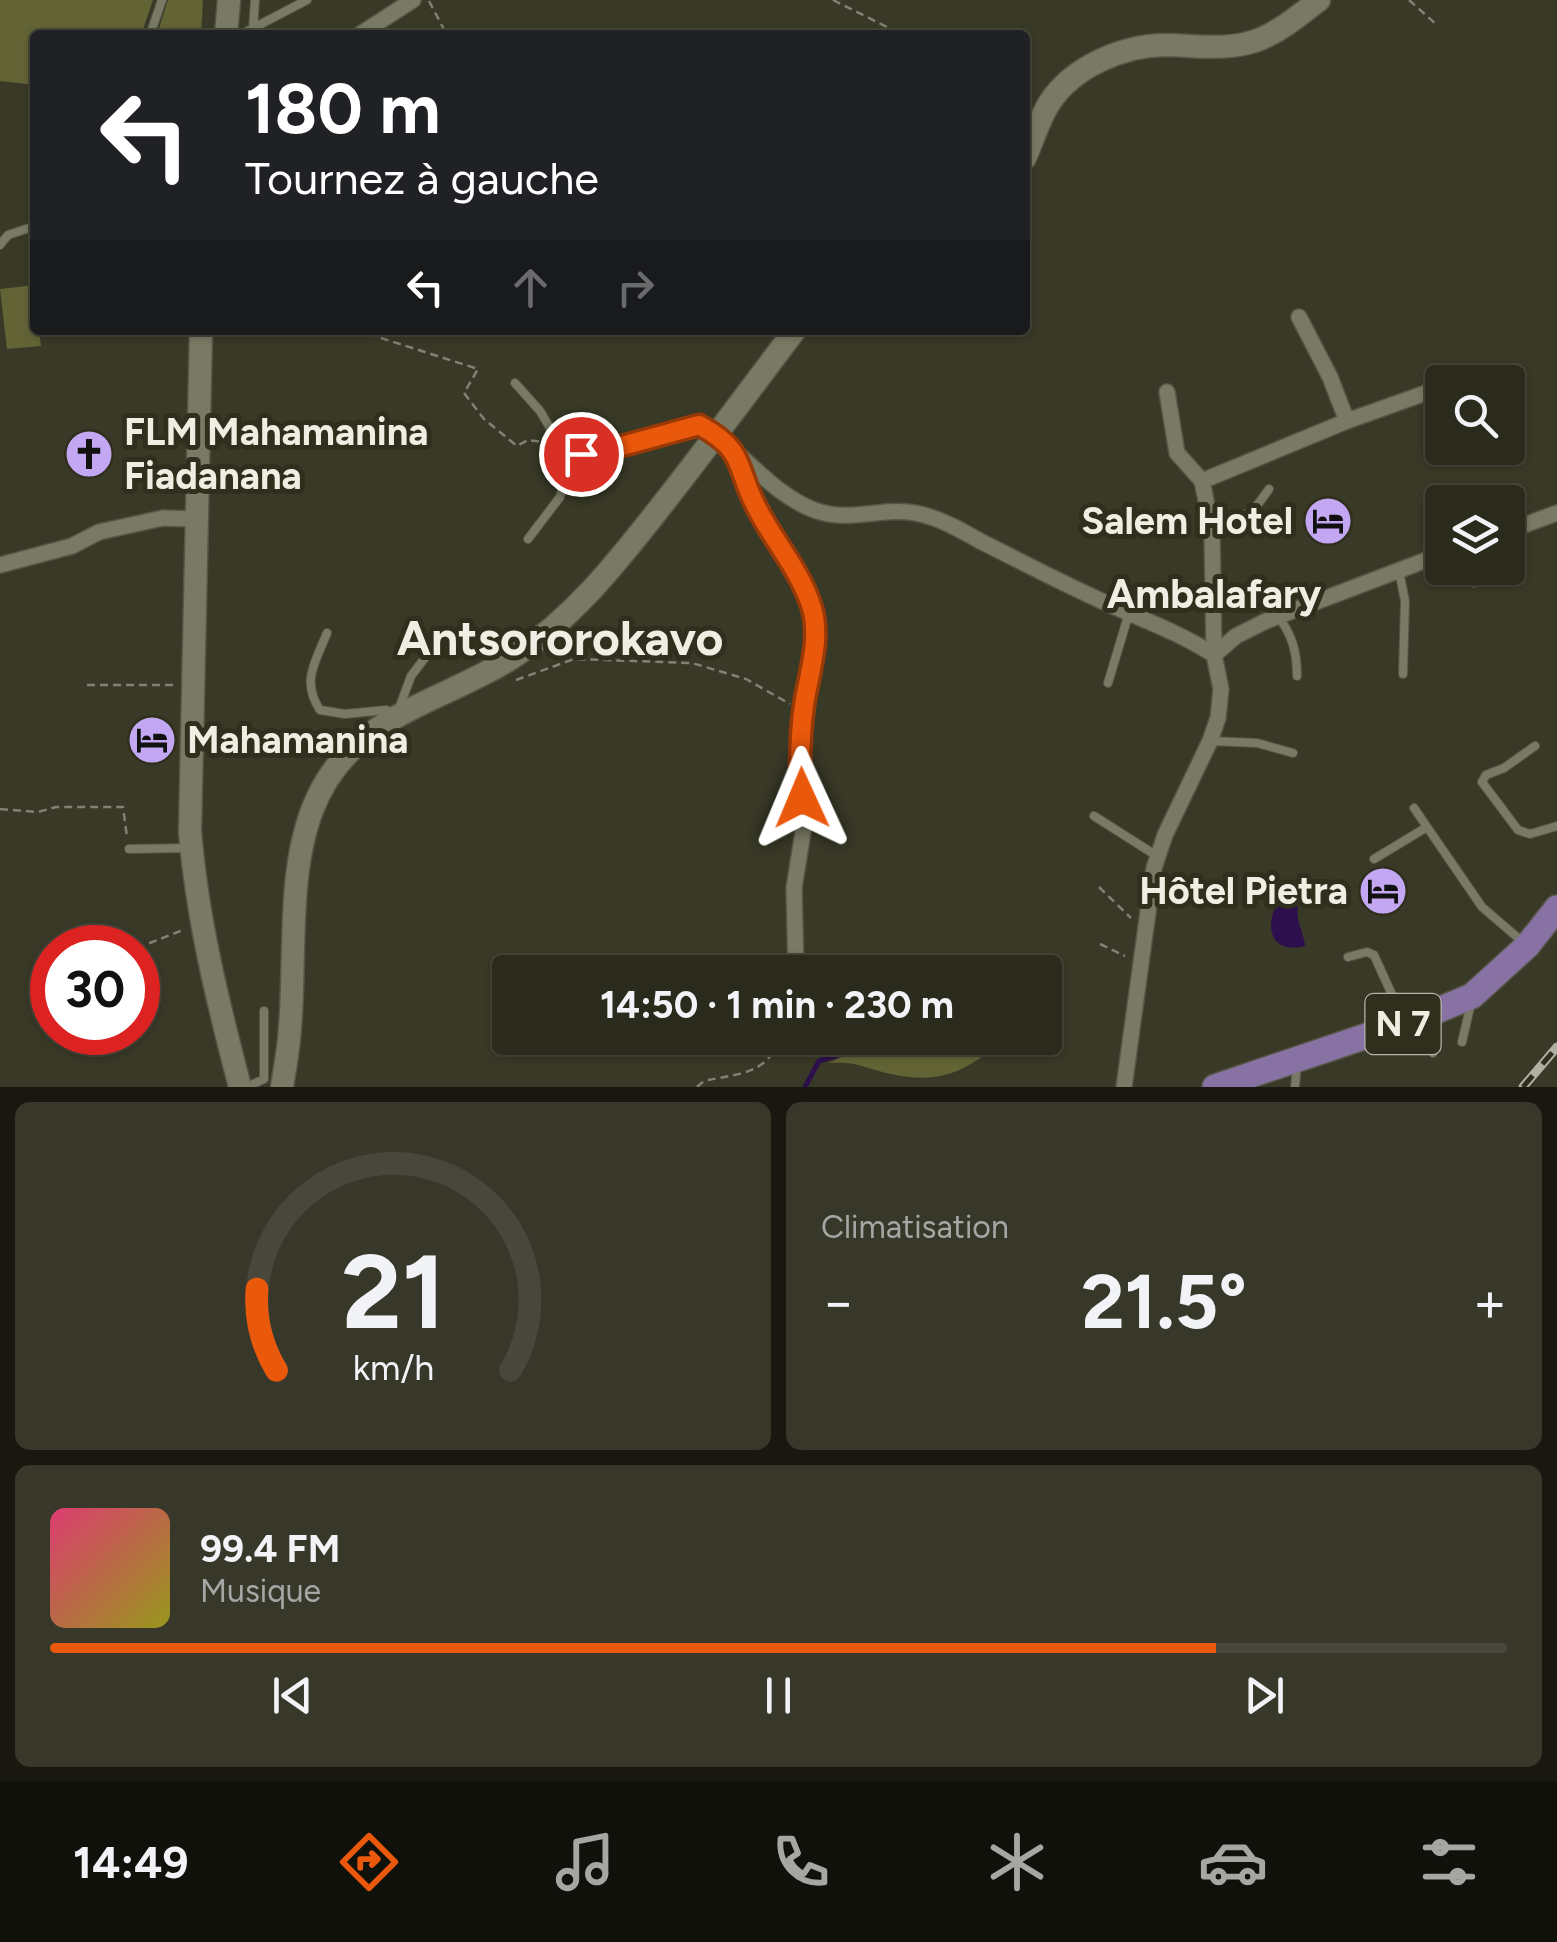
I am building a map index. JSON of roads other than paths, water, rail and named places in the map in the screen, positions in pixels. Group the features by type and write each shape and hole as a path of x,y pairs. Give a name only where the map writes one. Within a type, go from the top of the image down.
{"main road":[{"name":"N 7","path":"1215,1087 1411,1021 1472,996 1528,946 1557,908"}],"street":[{"path":"226,30 229,0"},
{"path":"367,30 412,0"},
{"path":"1030,146 1048,104 1061,87 1098,62 1129,49 1223,47 1256,40 1320,0"},
{"path":"1298,317 1330,377 1347,421"},
{"path":"204,335 195,519 192,848 203,923 244,1087"},
{"path":"282,1087 290,1029 297,886 312,809 327,781 354,747 396,714 505,662 544,635 592,592 790,335"},
{"path":"1124,1087 1157,856 1210,741 1221,689 1214,655 1212,530 1202,481 1177,452 1168,392"},
{"path":"1202,481 1425,393"},
{"path":"559,444 581,454 699,425 717,434 788,497 816,510 839,516 918,513 944,522 1195,642 1214,655"},
{"path":"740,458 756,508 811,604 816,632 804,708 800,769 804,826 794,888 796,955"},
{"path":"1525,525 1557,513"},
{"path":"0,565 72,546 99,532 163,518 195,519"},
{"path":"1214,655 1236,636 1278,616 1425,563"}],"lane":[{"path":"152,30 162,0"},
{"path":"253,30 256,0"},
{"path":"253,30 307,0"},
{"path":"0,245 8,235 30,228"},
{"path":"515,383 540,412 559,444"},
{"path":"528,539 560,497 570,465 581,454"},
{"path":"1212,530 1253,511 1269,489"},
{"path":"1399,571 1406,601 1403,674"},
{"path":"1108,683 1130,614"},
{"path":"1278,616 1294,644 1296,676"},
{"path":"327,633 311,672 309,693 320,710 345,714 386,710 396,714 411,676 434,646"},
{"path":"1210,741 1257,743 1293,752"},
{"path":"1535,746 1504,768 1486,774 1482,782 1518,830 1530,834 1557,826"},
{"path":"1414,808 1482,906 1528,946"},
{"path":"1094,816 1157,856"},
{"path":"1374,859 1427,827"},
{"path":"128,849 192,848"},
{"path":"1348,957 1374,954 1433,1053"},
{"path":"1462,1042 1472,996"},
{"path":"244,1087 264,1079 264,1011"},
{"path":"1295,1087 1297,1059"}],"waterway":[{"path":"805,1087 819,1061 838,1055"}],"railway":[{"path":"1523,1087 1557,1047"}],"place":[{"name":"FLM Mahamanina Fiadanana","path":"89,454"},
{"name":"Salem Hotel","path":"1328,521"},
{"name":"Mahamanina","path":"152,740"},
{"name":"Hôtel Pietra","path":"1383,891"}],"district":[{"name":"Ambalafary","path":"1214,594"},
{"name":"Antsororokavo","path":"560,638"}]}
